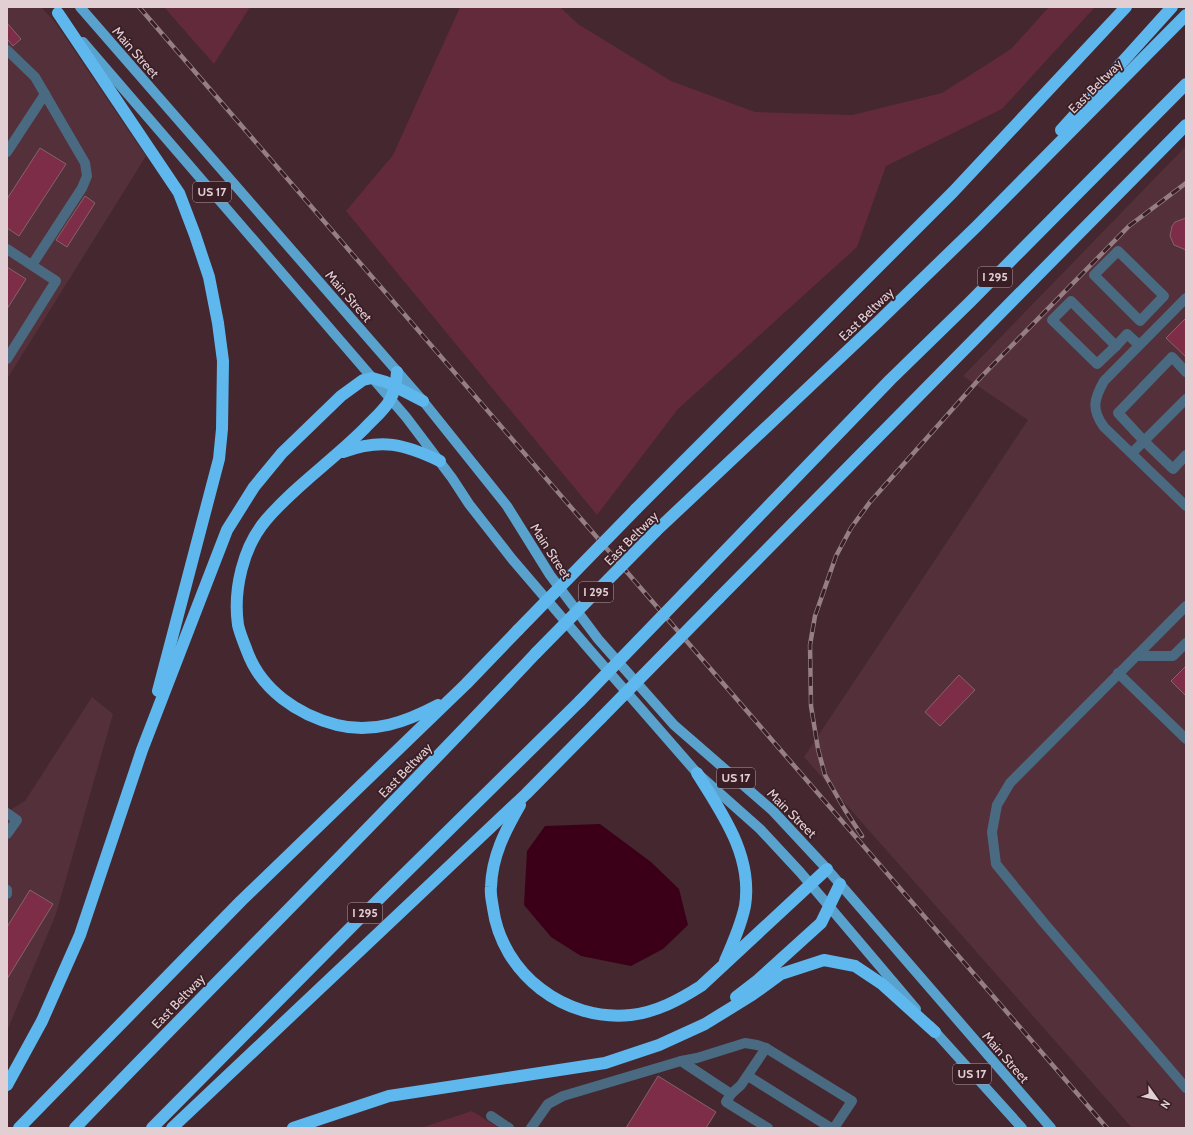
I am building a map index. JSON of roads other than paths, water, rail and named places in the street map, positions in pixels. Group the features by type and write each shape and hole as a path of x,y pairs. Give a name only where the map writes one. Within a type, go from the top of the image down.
{"highway":[{"path":"19,1128 241,901 453,696 636,509 953,192 1126,7"},
{"path":"977,226 1172,7"},
{"path":"55,10 179,193 208,277 218,323 223,361 222,428 219,459 142,750"},
{"name":"East Beltway","path":"75,1128 656,531 878,322 977,226 1186,15"},
{"name":"I 295","path":"152,1128 387,891 580,701 890,380 970,302 1186,84"},
{"path":"172,1128 526,794 1186,125"},
{"path":"397,372 396,386 392,400 340,453 284,501 265,520 251,543 240,573 237,602 238,626 250,659 268,685 289,704 318,720 344,726 372,728 400,723 453,696"},
{"path":"7,1085 42,1021 80,935 142,750 227,530 254,487 282,453 341,396 363,380 372,378 396,386 423,401"},
{"path":"340,453 358,447 398,444 419,451 440,461"},
{"path":"697,773 736,839 743,862 745,904 740,924 723,965"},
{"path":"526,794 502,837 493,865 490,888 495,924 511,959 535,985 563,1003 586,1012 612,1015 631,1015 648,1012 682,998 701,986 827,869"},
{"path":"705,1024 821,923 840,884"},
{"path":"293,1128 389,1096 605,1063 659,1045 705,1024 752,995 781,974 824,960 855,966 882,984 935,1032"}],"main road":[{"name":"Main Street","path":"80,7 423,401 507,506 550,574 598,639 674,725 773,810 827,869 1051,1128"},
{"name":"US 17","path":"55,10 392,400 440,461 469,504 512,559 697,773 760,829 830,905 935,1032 1022,1128"}],"street":[{"path":"7,50 35,77 85,163 88,176 82,188 32,265"},
{"path":"7,152 45,94"},
{"path":"7,249 56,281 7,359"},
{"path":"1116,346 1071,301 1052,320 1097,364 1116,346 1127,334 1140,321 1164,296 1118,251 1094,275 1140,321"},
{"path":"1186,298 1104,381 1096,395 1095,407 1098,419 1104,427 1186,506"},
{"path":"1127,334 1139,345"},
{"path":"1186,372 1172,357 1118,413 1173,469 1186,456"},
{"path":"1132,453 1186,399"},
{"path":"1186,606 1010,783 997,805 992,832 996,864 1044,923 1186,1088"},
{"path":"1136,656 1173,656 1186,643"},
{"path":"1118,673 1186,740"},
{"path":"7,813 18,820 7,834"},
{"path":"531,1128 548,1104 563,1096 681,1061 697,1058 744,1042 766,1048 852,1101 833,1128 748,1076"},
{"path":"766,1048 748,1076 731,1094 726,1102 768,1128"},
{"path":"681,1061 731,1094"},
{"path":"491,1116 509,1128"}],"railway":[{"path":"139,7 1107,1128"},
{"path":"862,836 825,775 818,749 811,706 810,645 815,616 836,556 851,528 870,502 981,377 1129,226 1186,183"}]}
